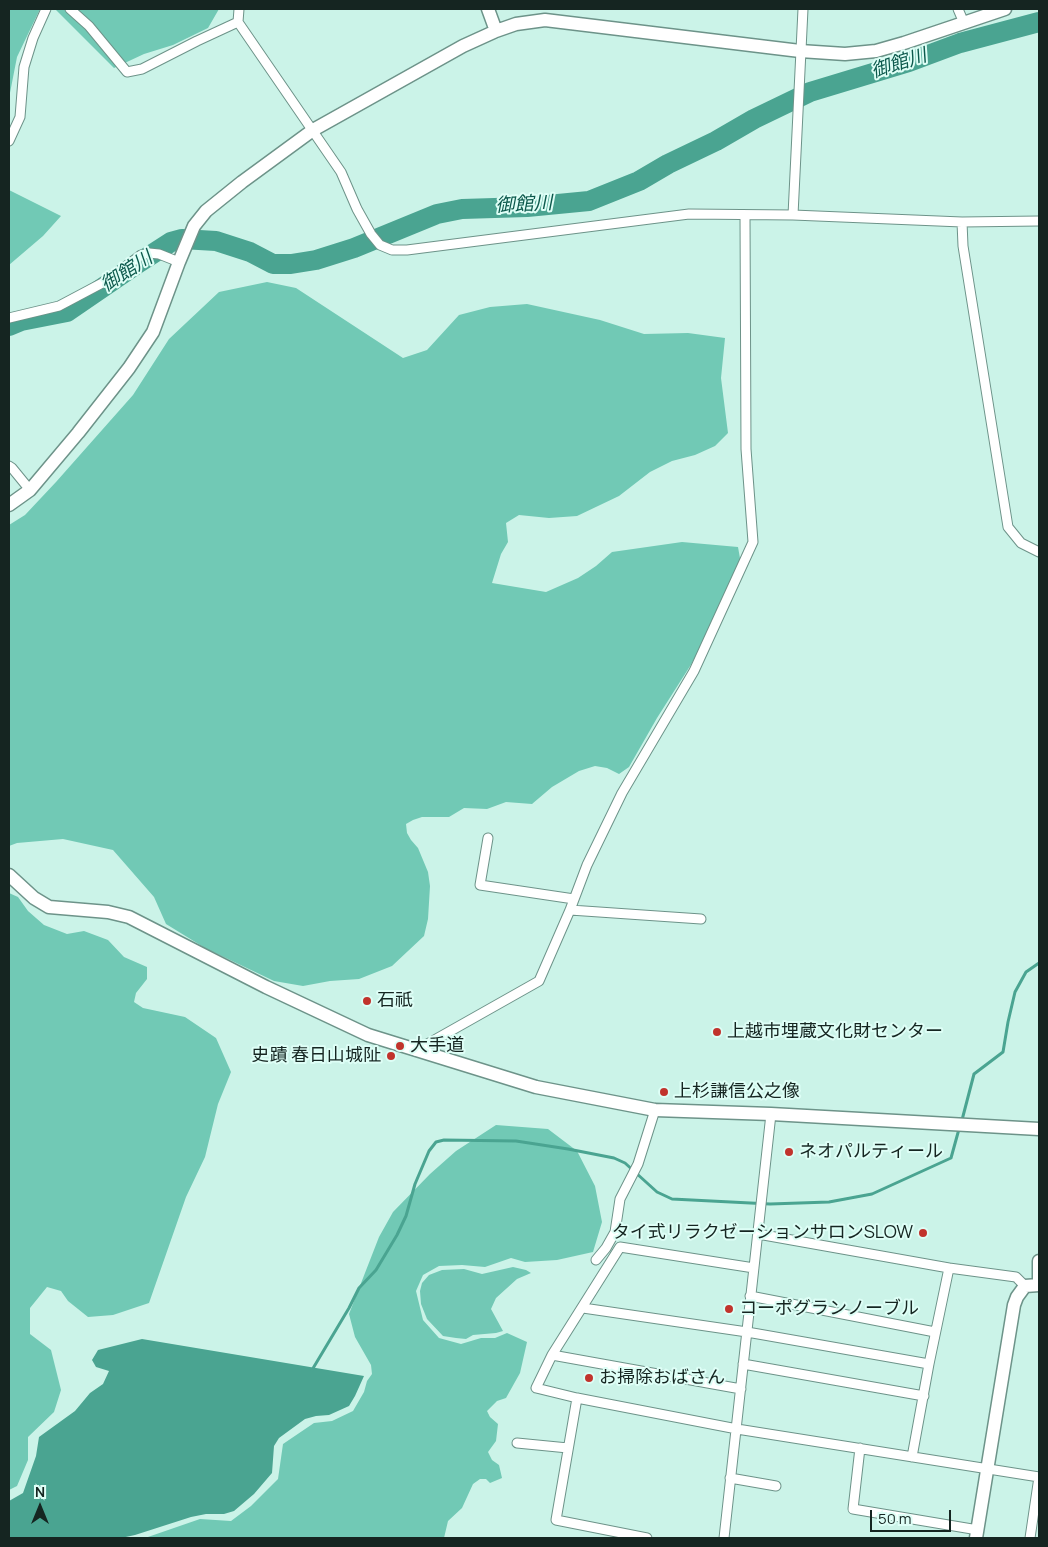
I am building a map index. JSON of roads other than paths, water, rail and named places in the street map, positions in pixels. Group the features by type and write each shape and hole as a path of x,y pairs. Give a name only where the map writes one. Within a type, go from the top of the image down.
{"street":[{"path":"9,141 20,117 24,67 33,38 46,9"},
{"path":"70,9 89,26 127,72 142,69 238,22"},
{"path":"239,9 238,22 342,172 357,210 371,234 380,245 392,250 406,250 689,214 792,215 962,222 1039,221"},
{"path":"488,9 496,31"},
{"path":"792,215 803,9"},
{"path":"958,9 964,23"},
{"path":"9,505 30,490 78,434 129,368 153,332 194,226 206,211 313,130 463,46 496,31 530,21 544,20 800,51 846,54 876,50 904,43 1005,9"},
{"path":"415,1051 539,982 587,865 622,793 694,671 753,542 746,449 745,215"},
{"path":"962,222 963,246 1008,527 1021,544 1039,552"},
{"path":"9,318 59,306 108,280 141,255 149,253 159,254 179,262"},
{"path":"9,466 30,490"},
{"path":"488,838 480,885 574,899"},
{"path":"9,875 34,898 49,907 108,912 129,917 240,974 368,1035 536,1087 655,1110 771,1114 1039,1129"},
{"path":"570,910 701,919"},
{"path":"596,1260 606,1248 615,1232 620,1199 638,1164 655,1110"},
{"path":"724,1538 771,1114"},
{"path":"758,1234 949,1268 1016,1277 1025,1286 1039,1285"},
{"path":"754,1268 620,1247 552,1355 536,1388 577,1398 737,1428 1039,1477 1030,1538"},
{"path":"1039,1261 1039,1279"},
{"path":"912,1457 949,1268"},
{"path":"860,1448 853,1509 977,1534 1014,1306 1017,1297 1025,1286"},
{"path":"750,1296 935,1332"},
{"path":"583,1308 746,1332 929,1364"},
{"path":"552,1355 741,1388"},
{"path":"742,1364 924,1396"},
{"path":"577,1398 556,1520 648,1538"},
{"path":"517,1443 568,1448"},
{"path":"730,1478 776,1486"}],"waterway":[{"name":"御館川","path":"9,326 21,321 67,312 171,242 182,239 216,241 250,252 273,264 291,264 316,260 354,248 437,214 462,209 527,207 589,201 639,181 754,119 810,92 909,62 960,43 1039,22"},
{"path":"962,1120 974,1074 1003,1052 1015,992 1026,972 1039,963"},
{"path":"312,1370 359,1288 376,1270 397,1235 406,1216 415,1184 429,1151 436,1142 444,1140 516,1141 568,1149 614,1158 625,1163 657,1192 672,1199 770,1204 829,1202 872,1194 951,1158 959,1129"}],"place":[{"name":"石祇","path":"367,1001"},
{"name":"上越市埋蔵文化財センター","path":"717,1032"},
{"name":"大手道","path":"400,1046"},
{"name":"史蹟 春日山城阯","path":"391,1056"},
{"name":"上杉謙信公之像","path":"664,1092"},
{"name":"ネオパルティール","path":"789,1152"},
{"name":"タイ式リラクゼーションサロンSLOW","path":"923,1233"},
{"name":"コーポグランノーブル","path":"729,1309"},
{"name":"お掃除おばさん","path":"589,1378"}]}
